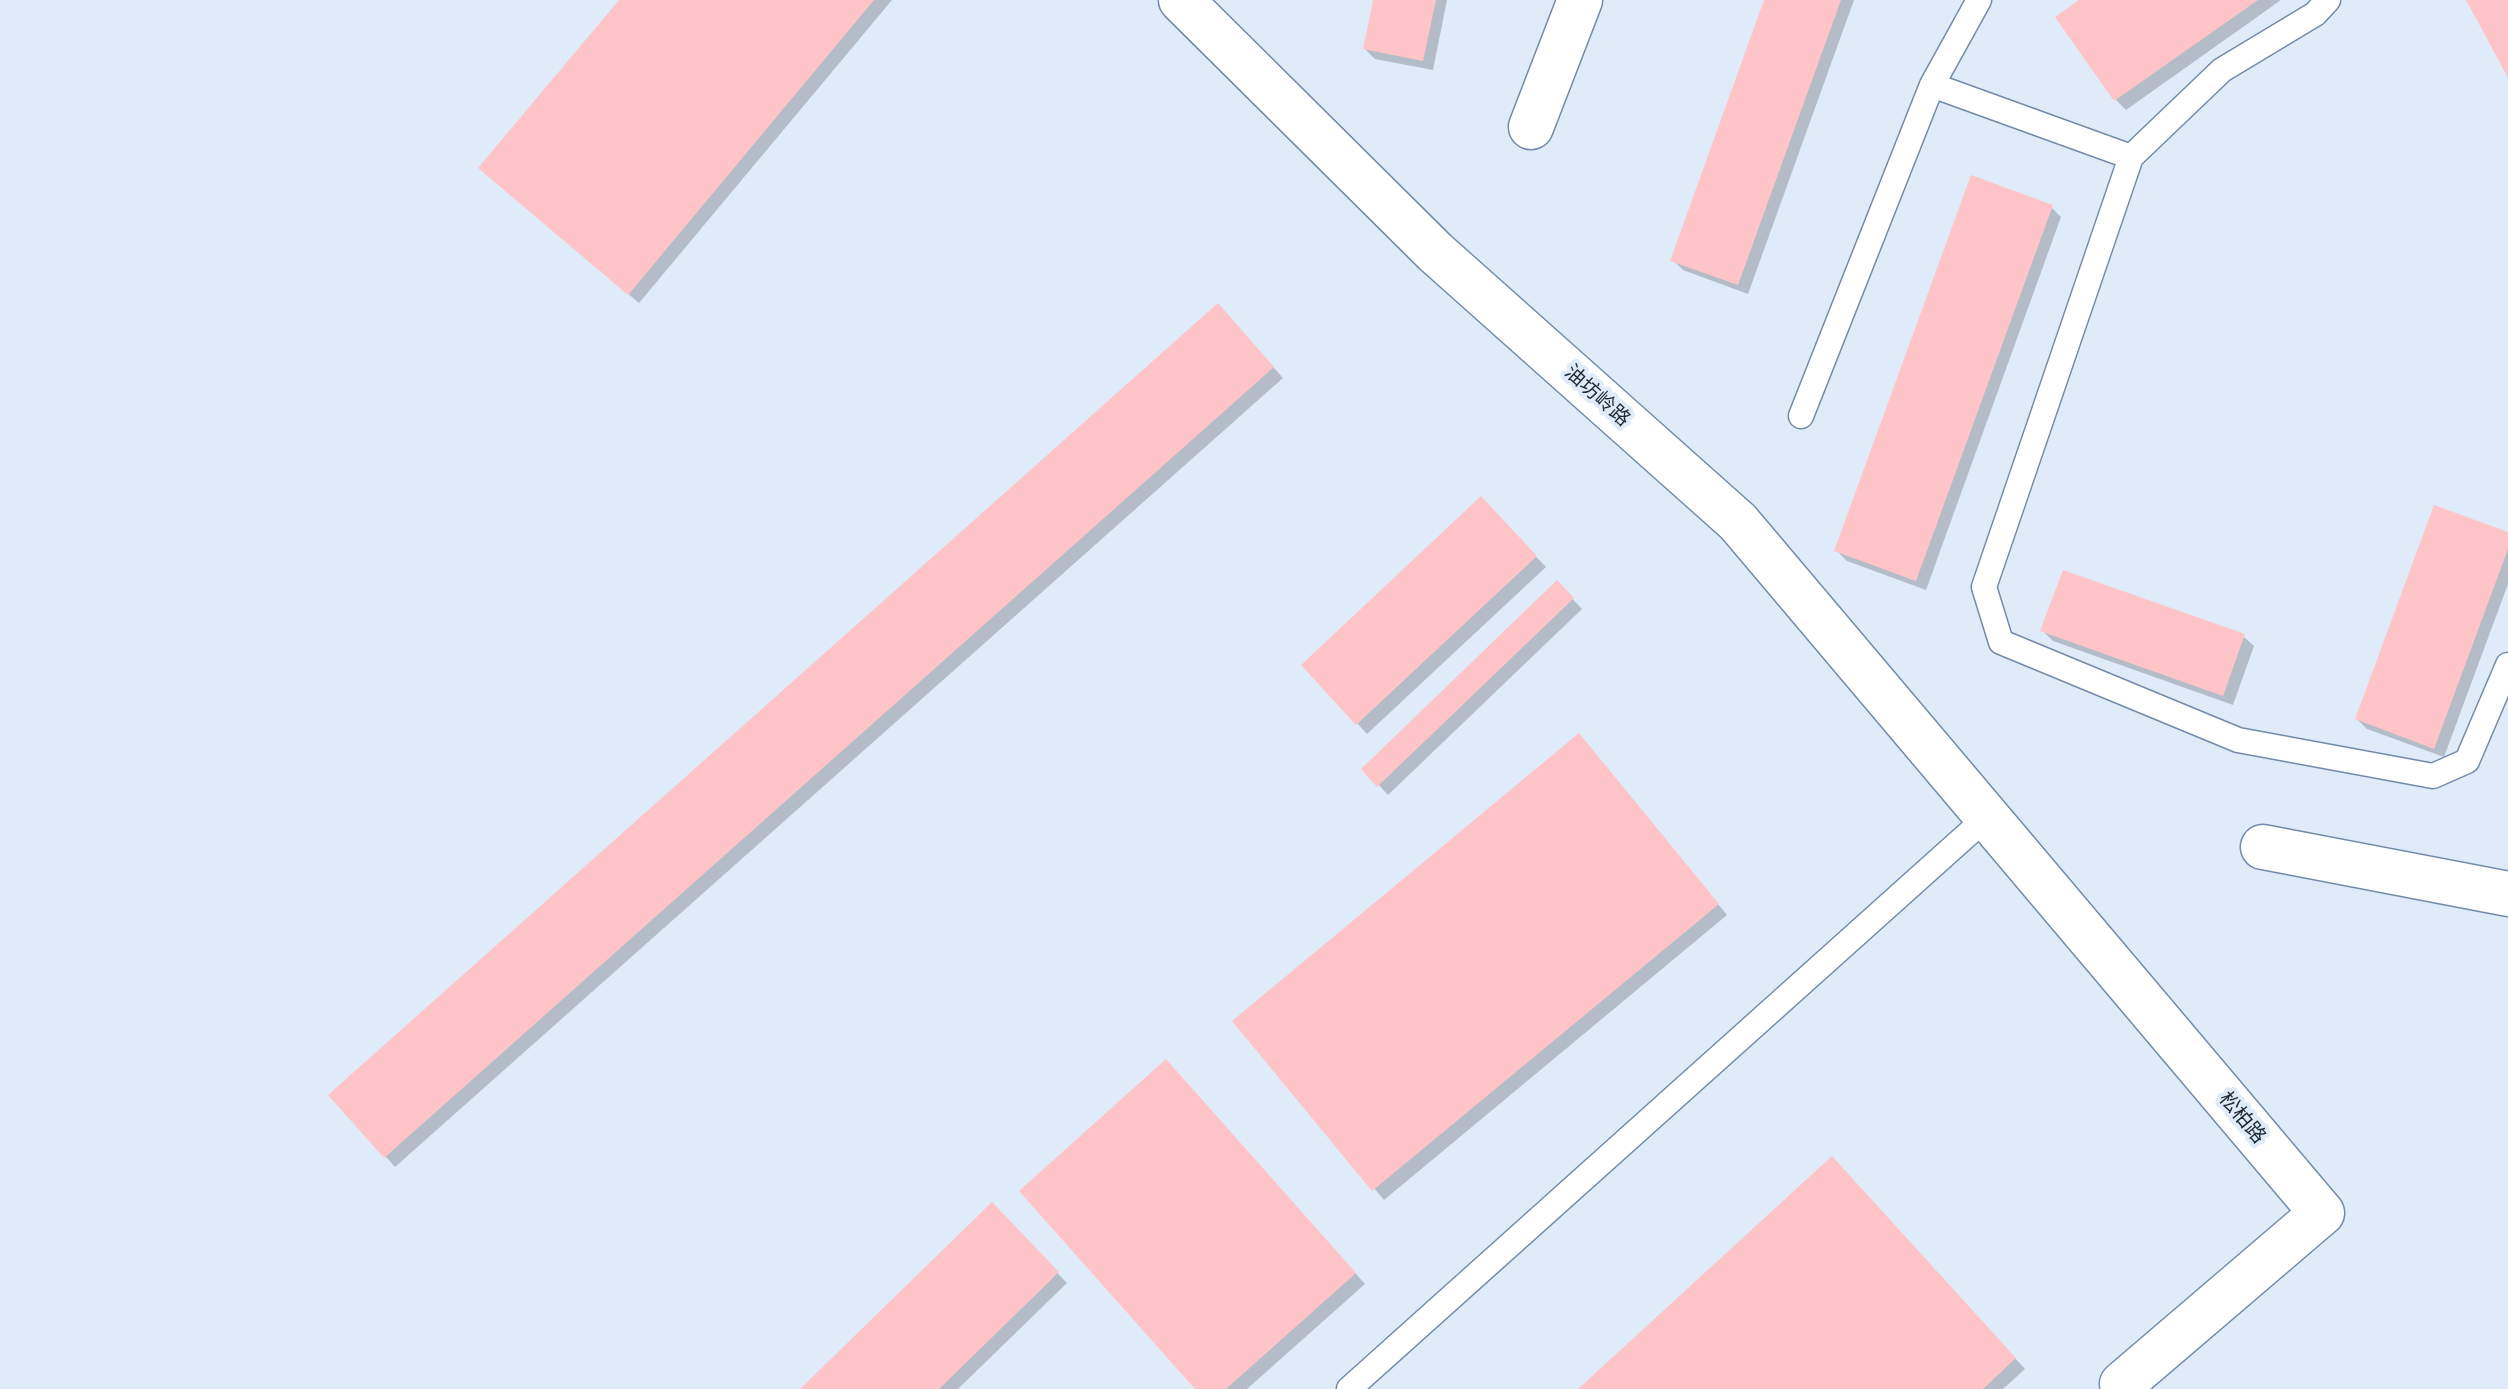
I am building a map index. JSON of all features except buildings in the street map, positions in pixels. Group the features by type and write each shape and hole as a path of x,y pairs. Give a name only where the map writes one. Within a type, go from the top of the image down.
{"street":[{"name":"油坊岭路","path":"1181,0 1435,252 1738,522 1987,817"},
{"path":"1531,127 1580,0"},
{"name":"松柏路","path":"1987,817 2322,1213 2122,1384 2126,1389"},
{"path":"2263,847 2508,894"}],"lane":[{"path":"1801,416 1932,85 1979,0"},
{"path":"2328,0 2315,14 2222,70 2131,157 1984,587 2001,642 2238,740 2433,776 2467,761 2508,665"},
{"path":"1932,85 2131,157"},
{"path":"1349,1389 1987,817"}]}
